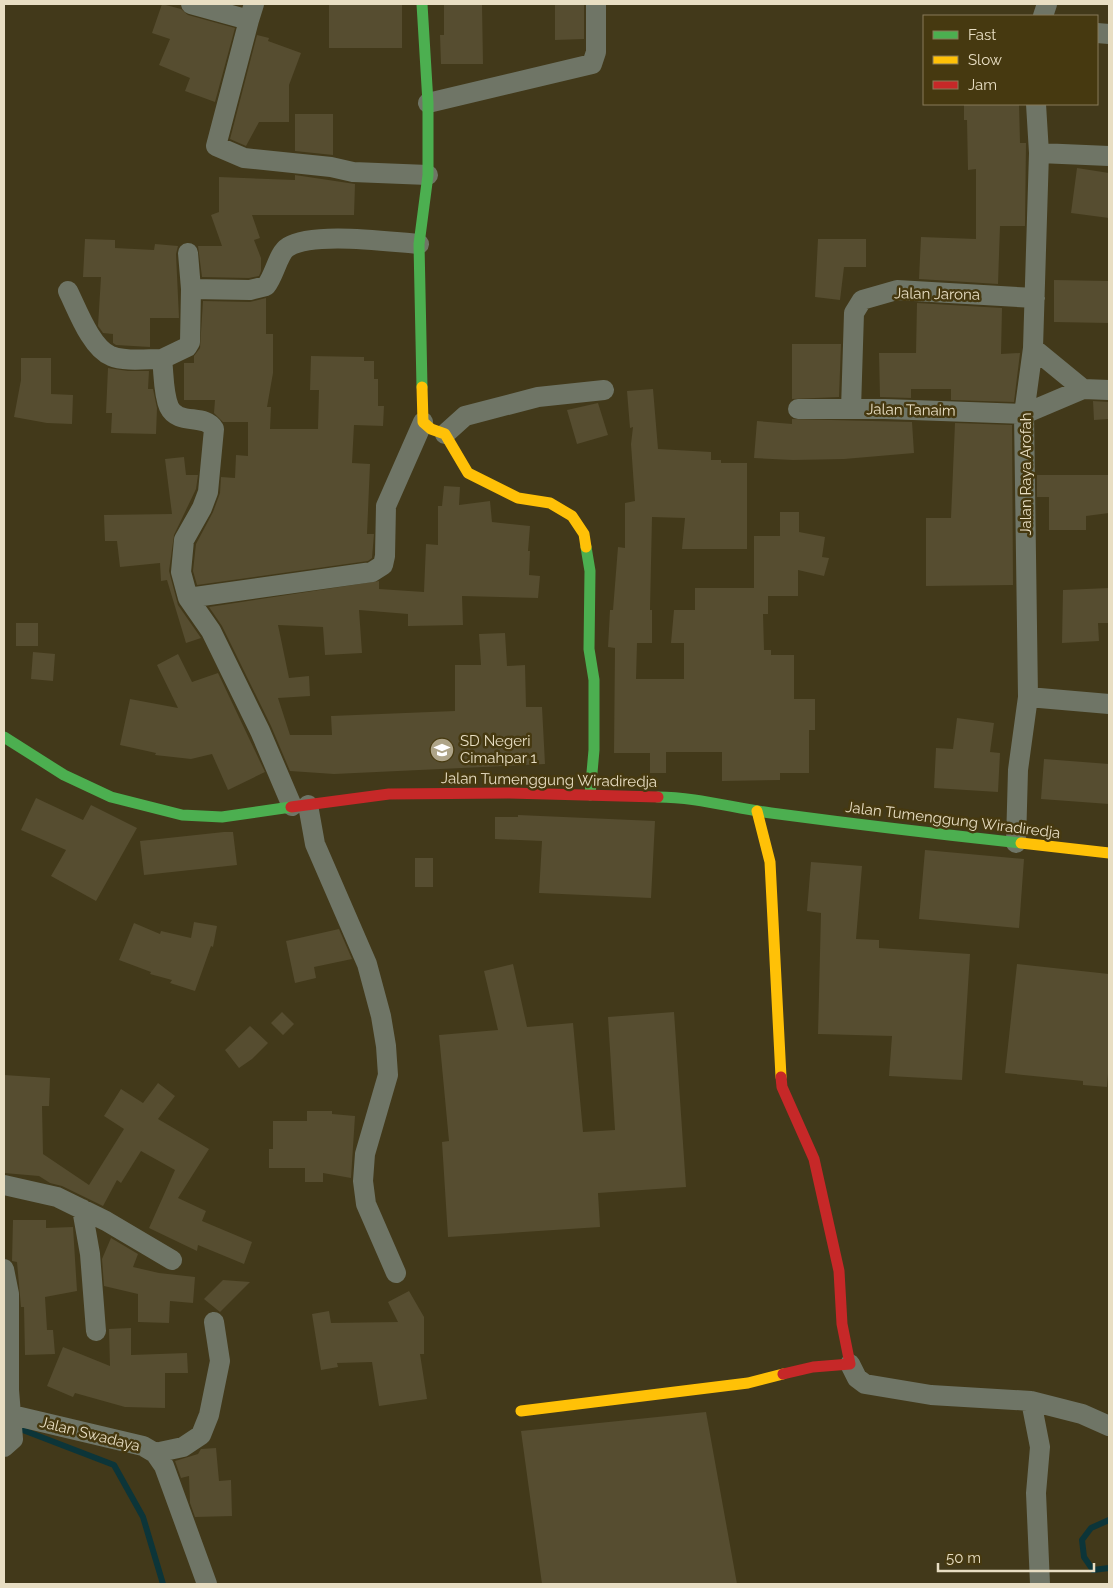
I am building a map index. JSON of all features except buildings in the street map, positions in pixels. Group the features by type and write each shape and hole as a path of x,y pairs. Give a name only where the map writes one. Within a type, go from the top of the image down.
{"street":[{"path":"191,4 251,12 216,146 244,158 332,166 353,172 428,175"},
{"path":"188,598 366,573 383,565 385,556 386,506 423,422 419,244 428,175 428,103 422,4"},
{"path":"428,103 592,64 596,52 596,4"},
{"name":"Jalan Raya Arofah","path":"1016,843 1018,770 1028,697 1024,414 1033,348 1039,153 1036,105"},
{"path":"1039,153 1109,156"},
{"path":"191,289 250,290 266,286 277,268 279,256 288,246 308,241 328,238 419,244"},
{"path":"68,291 93,340 104,352 118,358 162,359 189,344 191,289 188,253"},
{"name":"Jalan Jarona","path":"851,409 854,313 862,300 897,290 1034,298"},
{"path":"1033,348 1083,389"},
{"path":"162,359 170,408 182,418 208,423 214,429 208,492 202,508 184,540 181,572 188,598 211,631 260,731 300,805 315,844 368,964 381,1016 388,1074 365,1154 363,1182 366,1204 396,1273"},
{"path":"1024,414 1083,389 1109,390"},
{"path":"445,434 465,416 482,411 538,397 604,390"},
{"name":"Jalan Tanaim","path":"798,408 1024,414"},
{"path":"423,422 431,429 445,434 468,473 518,498 550,503 572,516 584,534 590,571 589,649 594,680 594,750 590,795"},
{"path":"1028,697 1109,704"},
{"name":"Jalan Tumenggung Wiradiredja","path":"4,737 64,775 111,797 182,815 222,817 388,794 676,797 757,811 1109,853"},
{"path":"757,811 770,862 782,1087 814,1159 839,1271 842,1324 850,1364 857,1378 864,1384 931,1395 1031,1401 1082,1414 1109,1426"},
{"path":"4,1185 43,1193 82,1209 154,1248 172,1260"},
{"path":"82,1209 90,1254 96,1331"},
{"path":"4,1269 9,1294 6,1337 9,1429"},
{"path":"155,1453 183,1447 201,1435 209,1415 220,1361 214,1322"},
{"path":"521,1411 748,1383 813,1367 850,1364"},
{"path":"1031,1401 1040,1447 1036,1493 1040,1584"},
{"name":"Jalan Swadaya","path":"9,1429 143,1446 155,1453 170,1480 207,1584"}],"waterway":[{"path":"15,1427 114,1465 143,1517 163,1584"},
{"path":"1109,1520 1091,1528 1082,1540 1084,1557 1093,1570 1109,1568"}],"traffic: fast":[{"path":"422,4 428,103 428,175 419,244 422,387"},
{"path":"586,547 590,571 589,649 594,680 594,750 590,795"},
{"path":"4,737 64,775 111,797 182,815 222,817 291,807"},
{"path":"658,797 672,797 833,821 1021,843"}],"traffic: slow":[{"path":"422,387 423,422 431,429 445,434 468,473 518,498 550,503 572,516 584,534 586,547"},
{"path":"757,811 770,862 781,1077"},
{"path":"1021,843 1109,853"},
{"path":"521,1411 748,1383 783,1374"}],"traffic: jam":[{"path":"291,807 389,794 509,793 658,797"},
{"path":"781,1077 782,1087 814,1159 839,1271 842,1324 850,1364 813,1367 783,1374"}],"place":[{"name":"SD Negeri Cimahpar 1","path":"442,750"}]}
